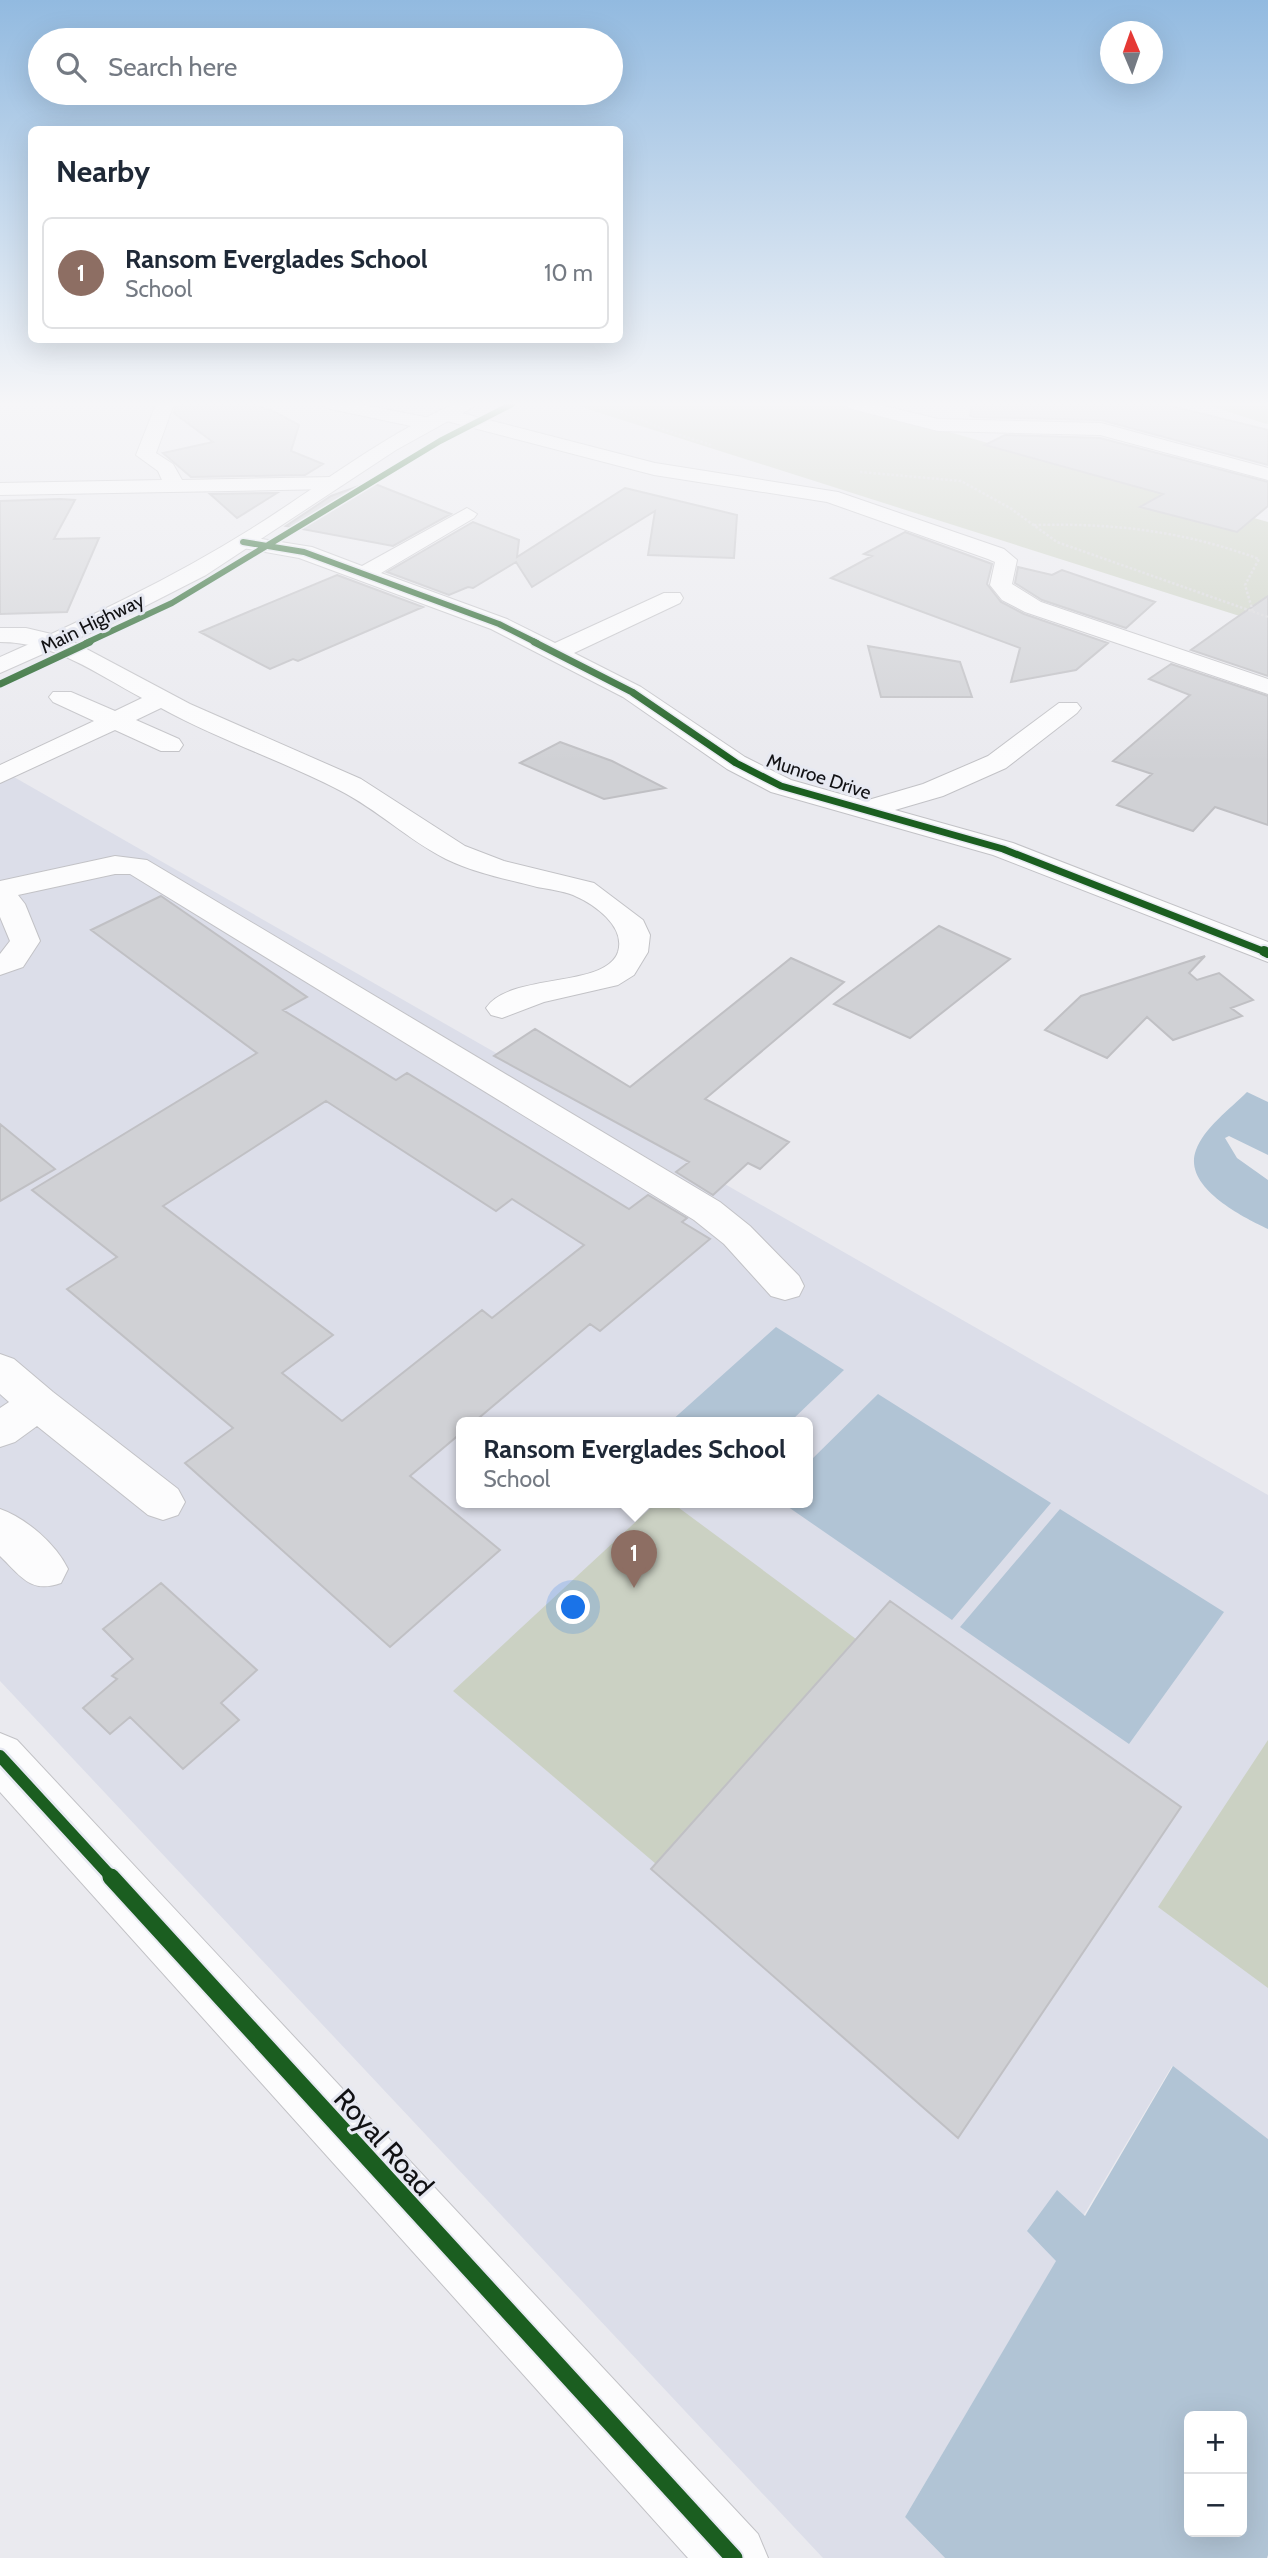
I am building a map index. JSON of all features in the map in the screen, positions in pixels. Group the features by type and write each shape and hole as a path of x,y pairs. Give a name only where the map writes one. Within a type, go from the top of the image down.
{"street":[{"name":"Main Highway","path":"0,666 64,647 96,624 273,523"},
{"path":"365,573 451,523"},
{"path":"909,523 1006,560 1001,585 1010,595 1032,607 1268,687"},
{"name":"Munroe Drive","path":"251,538 304,552 482,617 650,704 755,775 781,786 1003,849 1268,953"},
{"path":"554,653 672,598"},
{"path":"0,635 26,635 64,647 161,699 351,785 455,852 495,868 584,889 628,920 635,935 634,952 623,968 607,978 534,994 502,1008"},
{"path":"62,697 170,745"},
{"path":"0,775 161,699"},
{"path":"865,810 933,790 997,762 1068,708"},
{"path":"0,890 114,865 137,866 707,1210 730,1228 785,1286"},
{"path":"0,895 10,904 25,941 12,960 0,966"},
{"path":"0,1370 38,1404 163,1502"},
{"path":"0,1430 38,1404"},
{"path":"0,1528 45,1569"},
{"name":"Royal Road","path":"0,1756 734,2558"}],"path":[{"path":"1033,525 1073,523"},
{"path":"1116,523 1167,530 1224,545 1259,559 1245,585 1254,612"}],"shaded area":[{"path":"948,523 1268,523 1268,625"},
{"path":"0,769 1268,1495 1268,2139 1172,2066 905,2517 945,2558 823,2558 0,1681"},
{"path":"651,1508 679,1508 856,1639 656,1864 453,1691"},
{"path":"1268,1740 1268,1988 1158,1907"}],"water":[{"path":"1247,1092 1268,1102 1268,1155 1229,1136 1225,1138 1237,1158 1268,1180 1268,1229 1217,1199 1198,1176 1194,1164 1196,1150 1205,1134"},
{"path":"776,1327 844,1370 795,1417 676,1417"},
{"path":"878,1394 1051,1503 952,1620 790,1508 813,1508 813,1458"},
{"path":"1060,1509 1224,1612 1129,1744 960,1627"},
{"path":"1173,2066 1268,2139 1267,2558 945,2558 905,2517 1056,2261 1027,2231 1057,2190 1085,2216"}],"building":[{"path":"0,523 62,523 54,539 99,538 67,612 0,614"},
{"path":"290,523 434,523 393,546 286,526"},
{"path":"471,523 519,540 517,557 570,523 635,523 532,587 516,562 473,588 468,587 449,595 387,572"},
{"path":"653,523 736,523 734,558 648,555"},
{"path":"1204,523 1247,523 1237,532"},
{"path":"905,532 992,564 987,584 1001,602 1024,614 1108,643 1076,670 1011,682 1020,648 831,578 872,556 864,554"},
{"path":"1018,567 1052,575 1062,570 1155,602 1126,628 1042,600 1015,583"},
{"path":"337,575 423,607 298,661 293,659 270,669 200,632"},
{"path":"1268,596 1268,676 1191,650 1230,622"},
{"path":"868,646 960,662 972,697 881,697"},
{"path":"1171,664 1268,696 1268,825 1215,807 1193,831 1117,805 1152,774 1113,761 1190,695 1149,679"},
{"path":"560,742 612,761 665,788 604,799 520,763"},
{"path":"161,896 307,997 283,1010 396,1080 407,1073 629,1209 648,1195 687,1218 682,1222 710,1239 600,1331 590,1324 480,1417 456,1417 456,1437 410,1476 500,1550 390,1647 185,1463 233,1428 67,1289 117,1257 32,1190 257,1053 91,930","holes":["326,1101 496,1211 512,1199 584,1245 492,1318 482,1310 342,1421 282,1373 333,1335 163,1206"]},
{"path":"939,926 1010,959 910,1038 834,1004"},
{"path":"1205,956 1189,973 1197,980 1219,973 1253,1000 1231,1008 1242,1016 1173,1040 1147,1017 1107,1058 1045,1030 1081,996"},
{"path":"791,958 844,982 705,1099 789,1142 760,1169 748,1163 713,1195 676,1172 689,1162 494,1056 535,1029 630,1087"},
{"path":"0,1124 55,1169 0,1201"},
{"path":"161,1583 257,1670 221,1703 239,1720 183,1769 130,1717 110,1734 83,1708 117,1679 112,1676 133,1659 103,1629"},
{"path":"890,1601 1181,1807 958,2138 651,1869"}],"cycle path":[{"path":"0,684 172,603 304,523"},
{"path":"243,542 304,552 499,624 632,692 736,763 781,786 1003,849 1268,953"},
{"path":"0,1756 734,2558"}],"place":[{"name":"Ransom Everglades School","path":"634,1588"}]}
